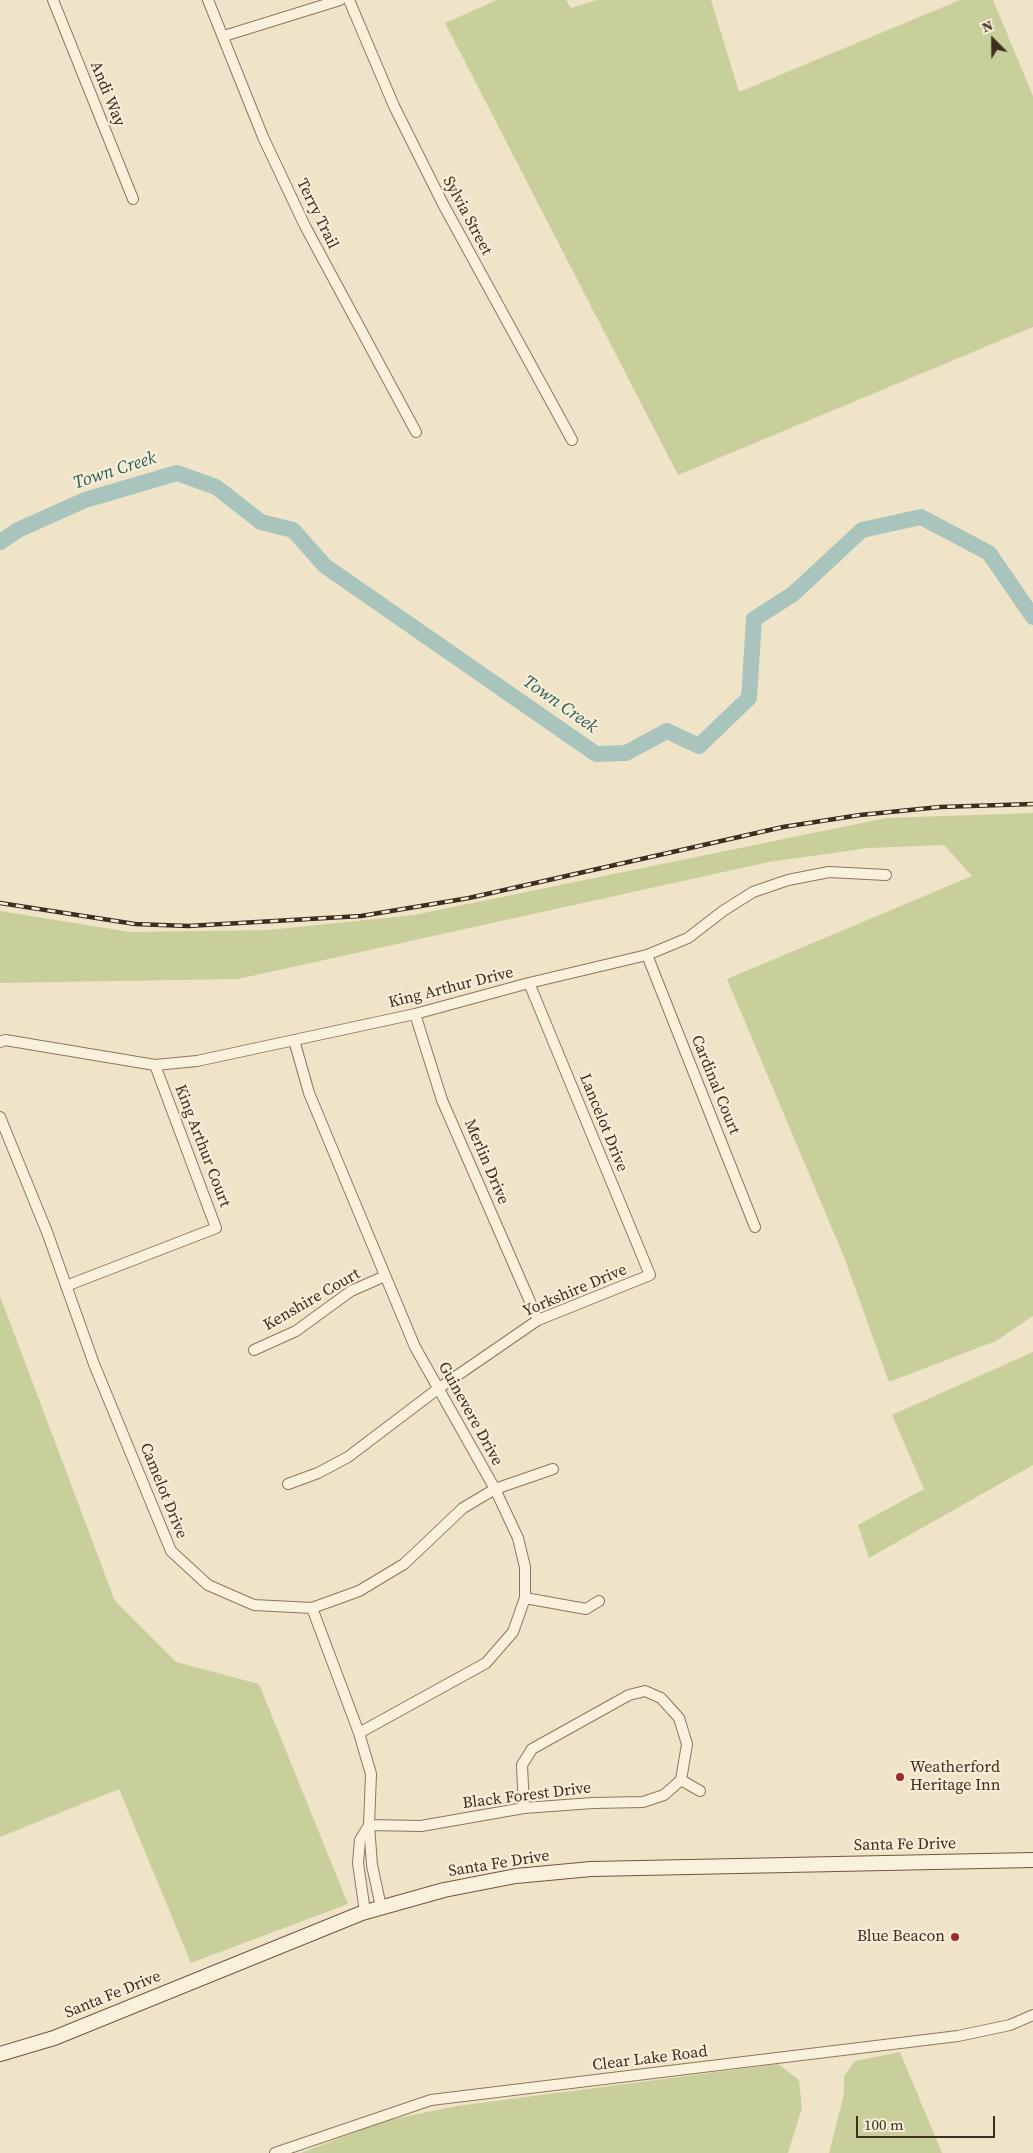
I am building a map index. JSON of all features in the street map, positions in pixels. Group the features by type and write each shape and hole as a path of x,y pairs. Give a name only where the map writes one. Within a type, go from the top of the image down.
{"main road":[{"name":"Santa Fe Drive","path":"0,2054 54,2038 365,1912 444,1890 516,1876 592,1869 1033,1860"}],"street":[{"name":"Andi Way","path":"53,0 133,200"},
{"name":"Terry Trail","path":"208,0 263,137 305,226 416,432"},
{"path":"224,36 340,0"},
{"name":"Sylvia Street","path":"349,0 394,106 443,204 572,440"},
{"name":"King Arthur Drive","path":"3,1041 155,1065 197,1061 415,1014 529,983 647,955 688,938 752,892 788,880 829,872 886,876"},
{"name":"Cardinal Court","path":"647,955 755,1227"},
{"name":"Lancelot Drive","path":"529,983 650,1275"},
{"name":"Merlin Drive","path":"415,1014 442,1100 538,1320"},
{"name":"Guinevere Drive","path":"294,1040 310,1093 415,1347 495,1489 518,1538 525,1567 525,1598 512,1632 486,1663 359,1732"},
{"name":"King Arthur Court","path":"66,1286 216,1228 155,1065"},
{"name":"Camelot Drive","path":"0,1117 47,1232 94,1364 171,1551 208,1585 254,1605 312,1608 359,1590 404,1564 463,1508 495,1489 553,1469"},
{"name":"Yorkshire Drive","path":"288,1484 318,1473 348,1457 439,1388 538,1320 650,1275"},
{"name":"Kenshire Court","path":"254,1350 296,1331 351,1291 385,1276"},
{"path":"525,1598 586,1609 599,1602"},
{"path":"312,1608 359,1732 371,1774 370,1824 372,1865 381,1907"},
{"path":"524,1808 522,1766 532,1749 629,1694 645,1691 661,1698 679,1718 687,1744 681,1780 700,1791"},
{"name":"Black Forest Drive","path":"370,1824 421,1826 524,1808 593,1802 643,1802 664,1795 681,1780"},
{"path":"365,1912 358,1863 360,1840 370,1824"},
{"name":"Clear Lake Road","path":"275,2153 431,2100 958,2036 1010,2025 1033,2015"}],"green space":[{"path":"497,0 566,0 571,8 597,0 711,0 739,92 960,0 993,0 1033,96 1033,327 678,475 445,23"},
{"path":"1033,813 1033,1316 996,1341 889,1382 844,1257 727,979 972,876 944,845 869,848 769,862 238,979 0,983 0,911 130,932 269,930 414,915 886,818"},
{"path":"0,1296 115,1601 176,1662 259,1684 348,1904 191,1963 119,1789 0,1837"},
{"path":"1033,1352 1033,1465 869,1558 858,1525 924,1489 892,1415"},
{"path":"900,2052 942,2153 829,2153 844,2094 844,2076 855,2061"},
{"path":"778,2064 799,2080 802,2108 788,2153 301,2153 384,2121 457,2106"}],"waterway":[{"name":"Town Creek","path":"0,542 18,530 85,500 177,473 216,487 261,522 293,530 325,566 596,754 626,753 667,731 699,746 749,698 754,619 793,594 862,530 921,517 989,553 1033,617"}],"railway":[{"path":"0,903 135,924 188,926 361,916 469,898 783,827 860,815 940,807 1033,804"}],"place":[{"name":"Weatherford Heritage Inn","path":"900,1777"},
{"name":"Blue Beacon","path":"955,1937"}]}
